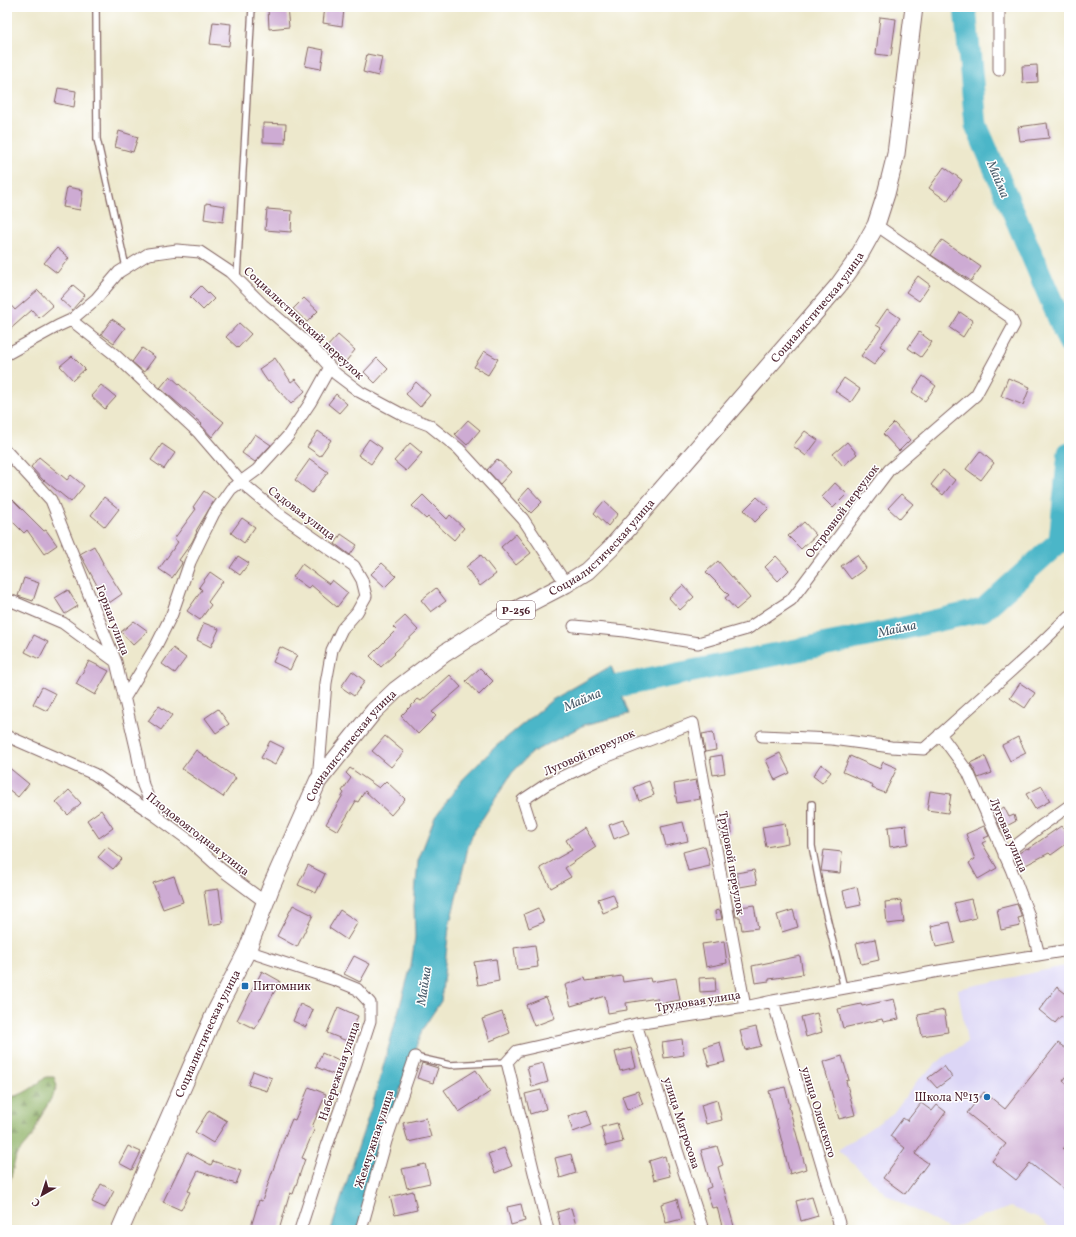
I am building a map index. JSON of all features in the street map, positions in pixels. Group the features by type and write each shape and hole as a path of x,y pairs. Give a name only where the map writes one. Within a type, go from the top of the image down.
{"main road":[{"name":"Социалистическая улица","path":"120,1230 215,1013 247,951 265,902 318,781 374,711 396,690 445,653 492,622 566,584 586,571 611,548 838,286 856,261 876,225 886,194 896,154 914,7"}],"street":[{"path":"999,7 999,70"},
{"name":"Островной переулок","path":"574,626 625,631 698,643 747,629 791,600 889,470 976,394 1014,325 1010,317 876,225"},
{"name":"Социалистический переулок","path":"7,354 71,320 96,299 119,272 148,254 177,250 200,252 230,272 263,305 313,348 336,374 360,392 405,416 429,424 459,449 523,518 566,584"},
{"name":"Садовая улица","path":"71,320 114,354 198,432 241,482 278,513 354,566 362,580 366,596 357,612 342,629 332,650 326,683 318,781"},
{"path":"124,698 156,646 172,614 190,562 214,514 231,489 257,470 288,436 310,403 330,367"},
{"name":"Горная улица","path":"7,452 52,500 116,662 137,752 143,785 156,816"},
{"path":"7,599 63,623 116,662"},
{"path":"762,736 832,739 891,747 924,749 1069,617"},
{"name":"Луговой переулок","path":"531,825 524,800 547,784 600,759 693,723"},
{"name":"Трудовой переулок","path":"693,723 745,1007"},
{"name":"Луговая улица","path":"940,734 968,772 1029,916 1039,955"},
{"name":"Плодовоягодная улица","path":"7,736 94,774 190,841 222,870 265,902"},
{"path":"1004,855 1069,806"},
{"name":"Трудовая улица","path":"507,1062 517,1051 636,1024 745,1007 773,1000 1069,950"},
{"name":"Набережная улица","path":"247,951 335,980 357,989 370,1003 370,1021 300,1230"},
{"name":"улица Олонского","path":"773,1000 841,1230"},
{"name":"улица Матросова","path":"636,1024 703,1230"},
{"name":"Жемчужная улица","path":"361,1230 386,1141 415,1058"},
{"path":"507,1062 548,1230"}],"lane":[{"path":"96,7 97,139 126,268"},
{"path":"237,279 252,7"},
{"path":"812,804 812,846 821,893 844,988"},
{"path":"415,1058 450,1065 507,1062"}],"shaded area":[{"name":"Школа №13","path":"1069,965 1069,1230 1053,1230 1039,1218 1011,1207 949,1229 887,1195 838,1150 893,1113 917,1081 945,1056 967,1042 958,989"}],"green space":[{"path":"46,1077 54,1077 57,1086 39,1120 34,1134 16,1156 9,1185 7,1186 7,1097 13,1097 23,1093"}],"water":[{"path":"611,666 629,714 584,725 531,753 512,773 473,833 468,847 449,927 441,1001 422,1030 382,1139 359,1230 331,1230 375,1096 411,966 415,937 414,906 418,861 435,817 463,779 494,748 552,700"}],"building":[{"path":"268,7 287,7 289,27 269,29"},
{"path":"325,7 344,10 342,26 323,23"},
{"path":"880,17 896,19 891,56 876,54"},
{"path":"213,22 231,24 229,46 210,44"},
{"path":"309,47 324,50 321,69 305,66"},
{"path":"367,54 382,57 378,76 363,72"},
{"path":"1037,65 1038,82 1023,83 1022,66"},
{"path":"58,88 76,91 74,107 55,103"},
{"path":"263,123 286,124 285,143 263,142"},
{"path":"1047,123 1049,138 1020,141 1018,127"},
{"path":"119,131 138,137 133,152 115,147"},
{"path":"944,167 962,180 947,201 929,188"},
{"path":"67,187 83,190 80,210 63,207"},
{"path":"206,203 225,206 223,222 204,219"},
{"path":"267,209 292,211 291,232 265,230"},
{"path":"942,240 981,267 971,281 931,255"},
{"path":"57,248 69,258 57,273 44,263"},
{"path":"918,276 930,285 919,301 906,292"},
{"path":"73,285 85,295 72,310 60,299"},
{"path":"201,286 214,299 203,310 190,297"},
{"path":"38,290 53,306 39,318 32,310 7,332 7,301 15,310"},
{"path":"304,298 318,311 307,322 293,309"},
{"path":"887,309 900,318 880,346 885,349 874,365 861,356 881,328 876,325"},
{"path":"960,312 973,321 963,337 950,328"},
{"path":"112,319 125,328 114,343 101,334"},
{"path":"239,323 251,334 238,348 226,337"},
{"path":"919,332 932,342 921,357 908,348"},
{"path":"338,335 355,350 343,365 325,349"},
{"path":"142,348 155,357 144,372 132,362"},
{"path":"484,351 498,359 488,375 474,367"},
{"path":"72,356 85,369 73,380 60,366"},
{"path":"275,358 291,382 295,379 305,391 291,404 270,381 268,382 259,369"},
{"path":"377,358 388,369 375,383 364,372"},
{"path":"170,376 224,422 212,437 201,425 202,424 160,388"},
{"path":"923,376 936,386 925,401 912,392"},
{"path":"844,378 860,389 851,402 835,391"},
{"path":"1008,378 1030,387 1023,405 1001,396"},
{"path":"416,382 430,395 420,407 406,394"},
{"path":"101,385 116,397 105,409 91,396"},
{"path":"336,394 347,404 339,413 328,404"},
{"path":"468,420 480,430 467,445 455,434"},
{"path":"894,423 910,440 899,451 883,434"},
{"path":"318,431 331,440 320,456 307,447"},
{"path":"805,431 818,440 806,456 793,446"},
{"path":"255,434 271,445 255,462 242,453"},
{"path":"369,439 382,448 371,464 358,455"},
{"path":"847,442 857,454 843,466 833,454"},
{"path":"410,443 422,453 406,471 394,461"},
{"path":"162,444 175,453 164,469 151,460"},
{"path":"980,451 994,463 981,480 966,469"},
{"path":"39,457 67,480 71,475 84,486 71,502 44,481 31,467"},
{"path":"310,459 328,472 312,493 295,480"},
{"path":"497,459 511,472 500,484 487,470"},
{"path":"943,470 955,480 943,495 931,485"},
{"path":"835,483 847,494 833,508 822,497"},
{"path":"529,488 542,502 531,513 518,500"},
{"path":"204,491 215,499 196,531 197,532 192,542 179,560 182,562 181,565 172,578 159,569 178,542 174,539 196,509 193,507"},
{"path":"901,494 913,504 900,519 888,508"},
{"path":"423,495 447,519 450,515 464,528 454,540 428,517 426,519 412,506"},
{"path":"104,497 119,509 105,527 91,515"},
{"path":"757,497 769,508 755,522 744,510"},
{"path":"13,500 44,531 46,530 57,545 44,554 27,530 24,533 7,516 7,506"},
{"path":"604,501 618,514 608,526 594,513"},
{"path":"242,518 255,527 244,543 231,533"},
{"path":"804,522 816,535 801,549 788,536"},
{"path":"341,534 357,545 350,555 335,544"},
{"path":"516,534 531,553 516,565 501,547"},
{"path":"94,546 102,563 122,594 109,603 98,587 80,554"},
{"path":"481,555 496,574 480,586 466,567"},
{"path":"857,555 866,568 851,579 841,566"},
{"path":"238,556 249,563 240,575 230,568"},
{"path":"776,556 789,570 778,581 765,567"},
{"path":"718,561 750,598 736,610 725,598 729,595 706,572"},
{"path":"382,563 396,576 385,587 371,574"},
{"path":"302,564 329,584 332,580 348,593 337,607 311,585 308,588 293,577"},
{"path":"210,572 223,581 208,602 211,605 200,620 187,611 202,590 199,587"},
{"path":"24,578 39,583 33,601 18,596"},
{"path":"683,585 694,597 680,610 669,598"},
{"path":"436,588 446,601 431,612 421,600"},
{"path":"68,590 78,606 65,614 55,598"},
{"path":"405,616 418,630 381,667 370,656 396,630 393,627"},
{"path":"134,621 148,631 133,645 121,632"},
{"path":"204,623 219,629 211,647 197,640"},
{"path":"34,635 48,642 39,659 25,652"},
{"path":"280,647 297,655 290,670 273,662"},
{"path":"173,648 186,658 175,673 162,664"},
{"path":"89,661 109,671 95,695 76,684"},
{"path":"480,668 493,681 479,695 466,681"},
{"path":"352,671 365,681 354,696 341,687"},
{"path":"450,675 461,687 432,712 436,716 418,734 401,716 418,699 421,701"},
{"path":"1020,683 1035,693 1025,708 1010,698"},
{"path":"42,687 56,694 47,711 33,704"},
{"path":"159,706 172,715 161,730 148,721"},
{"path":"218,709 229,724 216,733 205,718"},
{"path":"713,732 716,750 705,752 702,734"},
{"path":"385,736 404,752 391,767 372,751"},
{"path":"1018,737 1026,753 1010,761 1002,745"},
{"path":"270,741 284,748 275,765 261,758"},
{"path":"196,750 236,778 223,797 182,769"},
{"path":"780,753 790,773 775,780 766,760"},
{"path":"722,755 725,773 713,775 710,757"},
{"path":"850,756 880,769 883,762 897,768 885,793 872,788 873,785 843,772"},
{"path":"985,756 992,773 978,778 970,763"},
{"path":"821,764 831,772 822,783 813,776"},
{"path":"7,766 29,784 18,797 7,788"},
{"path":"350,768 379,788 386,781 405,799 391,815 365,791 358,802 356,801 338,831 326,824 344,793 342,791 351,778 346,773"},
{"path":"696,780 700,799 677,803 674,784"},
{"path":"649,781 654,795 639,801 634,787"},
{"path":"1042,786 1050,801 1035,809 1026,794"},
{"path":"69,790 81,803 68,815 56,802"},
{"path":"930,791 951,794 948,813 927,810"},
{"path":"1004,807 1009,817 1014,815 1016,821 1001,829 994,813"},
{"path":"101,810 113,828 99,838 87,820"},
{"path":"730,815 732,833 721,835 718,817"},
{"path":"623,820 629,833 614,839 609,825"},
{"path":"683,822 688,841 666,846 661,827"},
{"path":"785,823 788,843 766,847 762,827"},
{"path":"906,825 908,844 890,847 888,827"},
{"path":"984,826 989,836 984,838 986,841 982,843 997,868 978,879 969,863 975,859 966,834"},
{"path":"1061,826 1069,837 1069,842 1051,855 1049,853 1018,869 1013,857 1027,848 1028,849"},
{"path":"584,828 596,847 565,868 571,877 551,888 540,868 572,850 566,840"},
{"path":"705,846 710,866 688,871 683,852"},
{"path":"107,847 122,859 113,869 98,857"},
{"path":"824,850 842,852 840,873 821,871"},
{"path":"308,865 325,874 316,893 298,885"},
{"path":"754,870 757,884 740,887 736,873"},
{"path":"174,876 183,902 163,909 153,883"},
{"path":"857,887 861,905 847,908 843,891"},
{"path":"219,889 223,923 209,925 204,891"},
{"path":"613,894 618,907 603,913 598,899"},
{"path":"971,899 976,918 960,922 954,903"},
{"path":"901,900 904,922 887,924 885,902"},
{"path":"1017,904 1022,917 1018,918 1020,926 1001,930 997,909"},
{"path":"293,905 313,915 297,947 277,936"},
{"path":"754,905 758,928 742,930 740,917 736,917 734,908"},
{"path":"538,908 544,922 529,928 524,914"},
{"path":"340,910 358,922 347,940 329,928"},
{"path":"720,910 722,919 716,920 715,911"},
{"path":"793,910 798,927 782,932 777,915"},
{"path":"950,922 955,943 936,947 931,926"},
{"path":"875,939 879,960 861,964 856,943"},
{"path":"724,941 727,963 706,967 702,944"},
{"path":"535,945 538,967 517,970 514,948"},
{"path":"354,956 370,964 360,982 344,974"},
{"path":"800,956 803,974 769,979 769,981 755,983 752,966"},
{"path":"496,959 499,981 478,985 474,962"},
{"path":"262,971 280,981 255,1029 237,1020"},
{"path":"622,976 623,982 650,978 651,982 676,978 680,1000 658,1004 657,998 626,1003 627,1010 608,1013 605,996 571,1006 565,985 585,978 586,981"},
{"path":"715,977 716,991 700,992 699,978"},
{"path":"1057,987 1069,996 1069,1023 1061,1016 1055,1023 1039,1010"},
{"path":"546,997 555,1018 534,1026 526,1005"},
{"path":"894,999 899,1019 883,1022 882,1019 843,1028 838,1009 861,1004 862,1006"},
{"path":"300,1004 313,1010 306,1027 293,1021"},
{"path":"338,1007 358,1016 347,1041 327,1033"},
{"path":"944,1010 948,1032 922,1036 918,1015"},
{"path":"502,1012 510,1033 490,1041 482,1019"},
{"path":"817,1013 822,1032 806,1037 801,1017"},
{"path":"756,1027 761,1046 745,1050 740,1031"},
{"path":"682,1039 684,1055 664,1058 662,1042"},
{"path":"720,1042 725,1062 709,1066 704,1047"},
{"path":"1058,1043 1069,1051 1069,1073 1063,1081 1069,1086 1069,1142 1063,1149 1069,1154 1069,1194 1030,1163 1016,1180 992,1161 1006,1144 967,1113 984,1092 1005,1109"},
{"path":"631,1048 636,1067 620,1071 615,1052"},
{"path":"322,1053 341,1062 335,1075 316,1067"},
{"path":"842,1056 849,1080 846,1081 855,1115 839,1119 823,1062"},
{"path":"422,1063 438,1068 433,1083 417,1078"},
{"path":"543,1063 548,1082 532,1087 527,1067"},
{"path":"944,1066 952,1077 937,1088 928,1078"},
{"path":"476,1070 490,1092 459,1112 444,1090"},
{"path":"253,1071 272,1078 267,1091 248,1085"},
{"path":"309,1087 326,1094 312,1127 315,1128 302,1158 305,1159 293,1194 290,1193 279,1230 250,1230 259,1200 262,1201 292,1119 295,1120"},
{"path":"785,1087 806,1169 790,1174 769,1091"},
{"path":"541,1090 546,1109 530,1114 525,1094"},
{"path":"638,1091 643,1104 627,1110 622,1096"},
{"path":"717,1100 722,1120 706,1124 701,1105"},
{"path":"921,1103 932,1111 937,1105 946,1112 915,1154 928,1163 905,1194 883,1178 905,1148 890,1136 903,1118 907,1121"},
{"path":"209,1110 227,1121 213,1143 195,1132"},
{"path":"587,1110 592,1125 573,1132 568,1116"},
{"path":"426,1118 431,1137 408,1142 403,1123"},
{"path":"617,1123 623,1142 606,1146 601,1127"},
{"path":"128,1146 141,1152 132,1170 119,1163"},
{"path":"717,1146 723,1165 718,1167 735,1230 723,1230 717,1207 712,1208 706,1189 711,1187 701,1150"},
{"path":"504,1148 512,1166 495,1173 488,1154"},
{"path":"187,1152 211,1165 213,1161 241,1171 236,1184 198,1171 181,1210 163,1202"},
{"path":"571,1154 576,1173 560,1178 555,1158"},
{"path":"665,1156 670,1176 654,1180 649,1161"},
{"path":"425,1164 430,1183 407,1188 402,1169"},
{"path":"101,1184 114,1191 105,1208 92,1202"},
{"path":"413,1191 417,1210 395,1215 390,1197"},
{"path":"812,1197 818,1216 801,1221 796,1201"},
{"path":"677,1199 682,1219 666,1223 661,1204"},
{"path":"521,1204 525,1221 511,1225 507,1207"},
{"path":"571,1208 576,1225 561,1229 557,1212"}],"waterway":[{"name":"Майма","path":"965,7 976,125 1069,342"},
{"name":"Майма","path":"590,694 598,690 882,633 983,610 1060,541 1069,453"}],"place":[{"name":"Питомник","path":"245,986"},
{"name":"Школа №13","path":"987,1097"}]}
